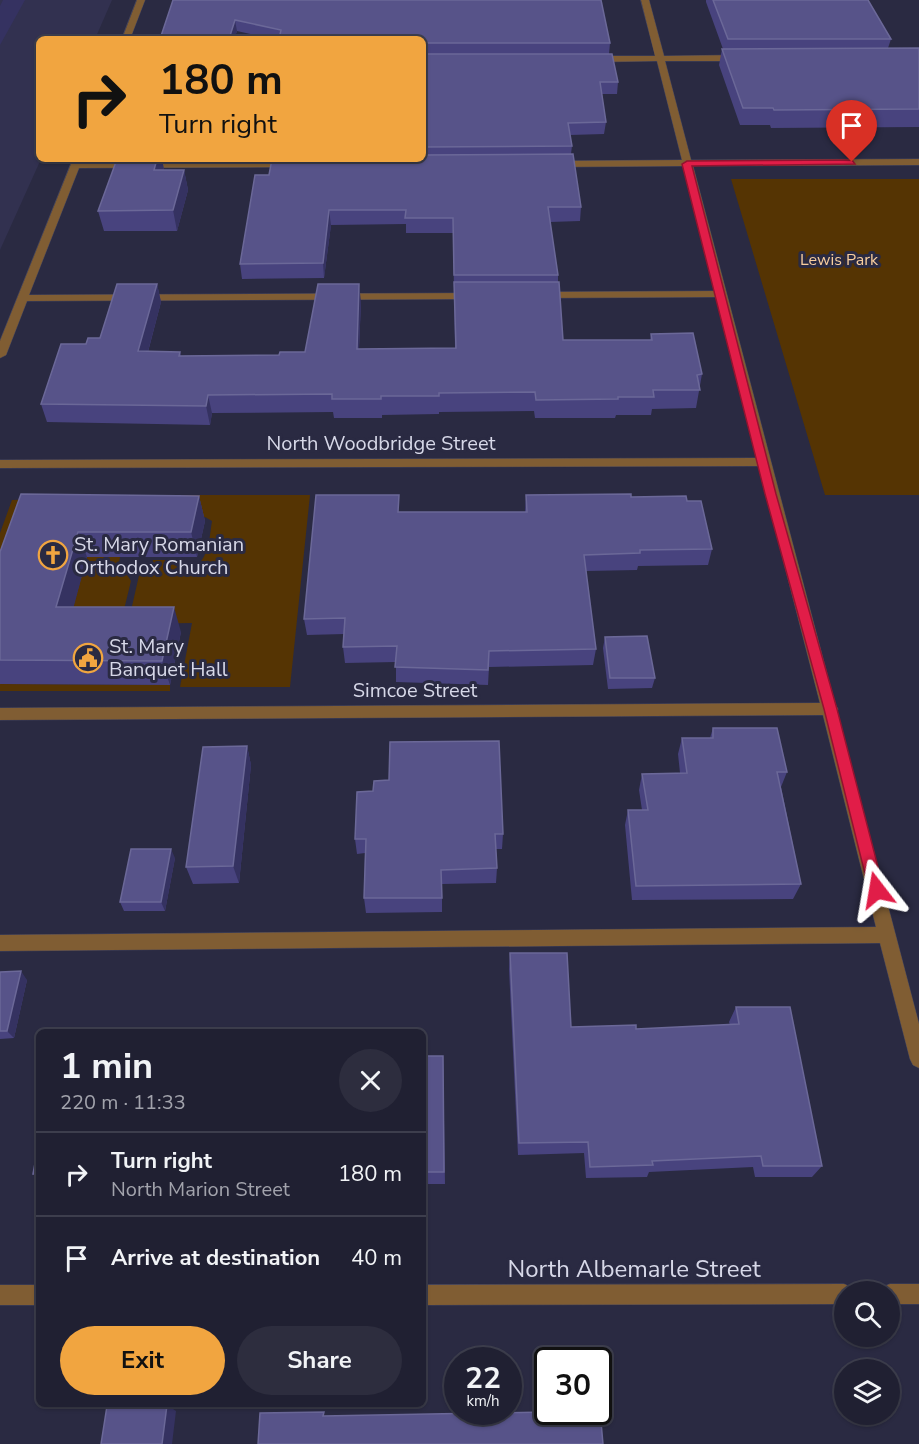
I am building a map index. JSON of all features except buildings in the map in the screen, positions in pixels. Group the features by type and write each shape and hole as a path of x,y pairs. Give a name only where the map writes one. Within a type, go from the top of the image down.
{"street":[{"path":"127,36 141,0"},
{"path":"645,0 763,462 831,709 919,1059"},
{"path":"585,59 757,58"},
{"path":"0,355 77,162 303,164"},
{"path":"542,164 919,162"},
{"path":"529,295 720,294"},
{"path":"23,298 481,296"},
{"name":"North Woodbridge Street","path":"0,464 763,462"},
{"name":"Simcoe Street","path":"0,714 831,709"},
{"path":"0,943 888,935"},
{"name":"North Albemarle Street","path":"426,1295 834,1294"},
{"path":"900,1294 919,1294"},
{"path":"0,1295 36,1295"}],"shaded area":[{"path":"0,0 112,0 96,36 36,36 36,162 40,162 0,250"}],"green space":[{"name":"Lewis Park","path":"731,179 919,179 919,495 825,495"},
{"path":"175,495 310,495 290,687 180,687 192,623 128,624 140,571 150,571 153,560 172,560 172,564 193,566 200,562 206,552 212,521 205,517 172,517"},
{"path":"37,499 98,519 124,538 119,562 131,581 120,626 0,627 0,533 12,500"},
{"path":"0,684 170,685 170,691 0,691"}],"place":[{"name":"St. Mary Romanian Orthodox Church","path":"53,555"},
{"name":"St. Mary Banquet Hall","path":"88,658"}],"route":[{"path":"852,162 687,164 771,494 831,709 877,890"}]}
